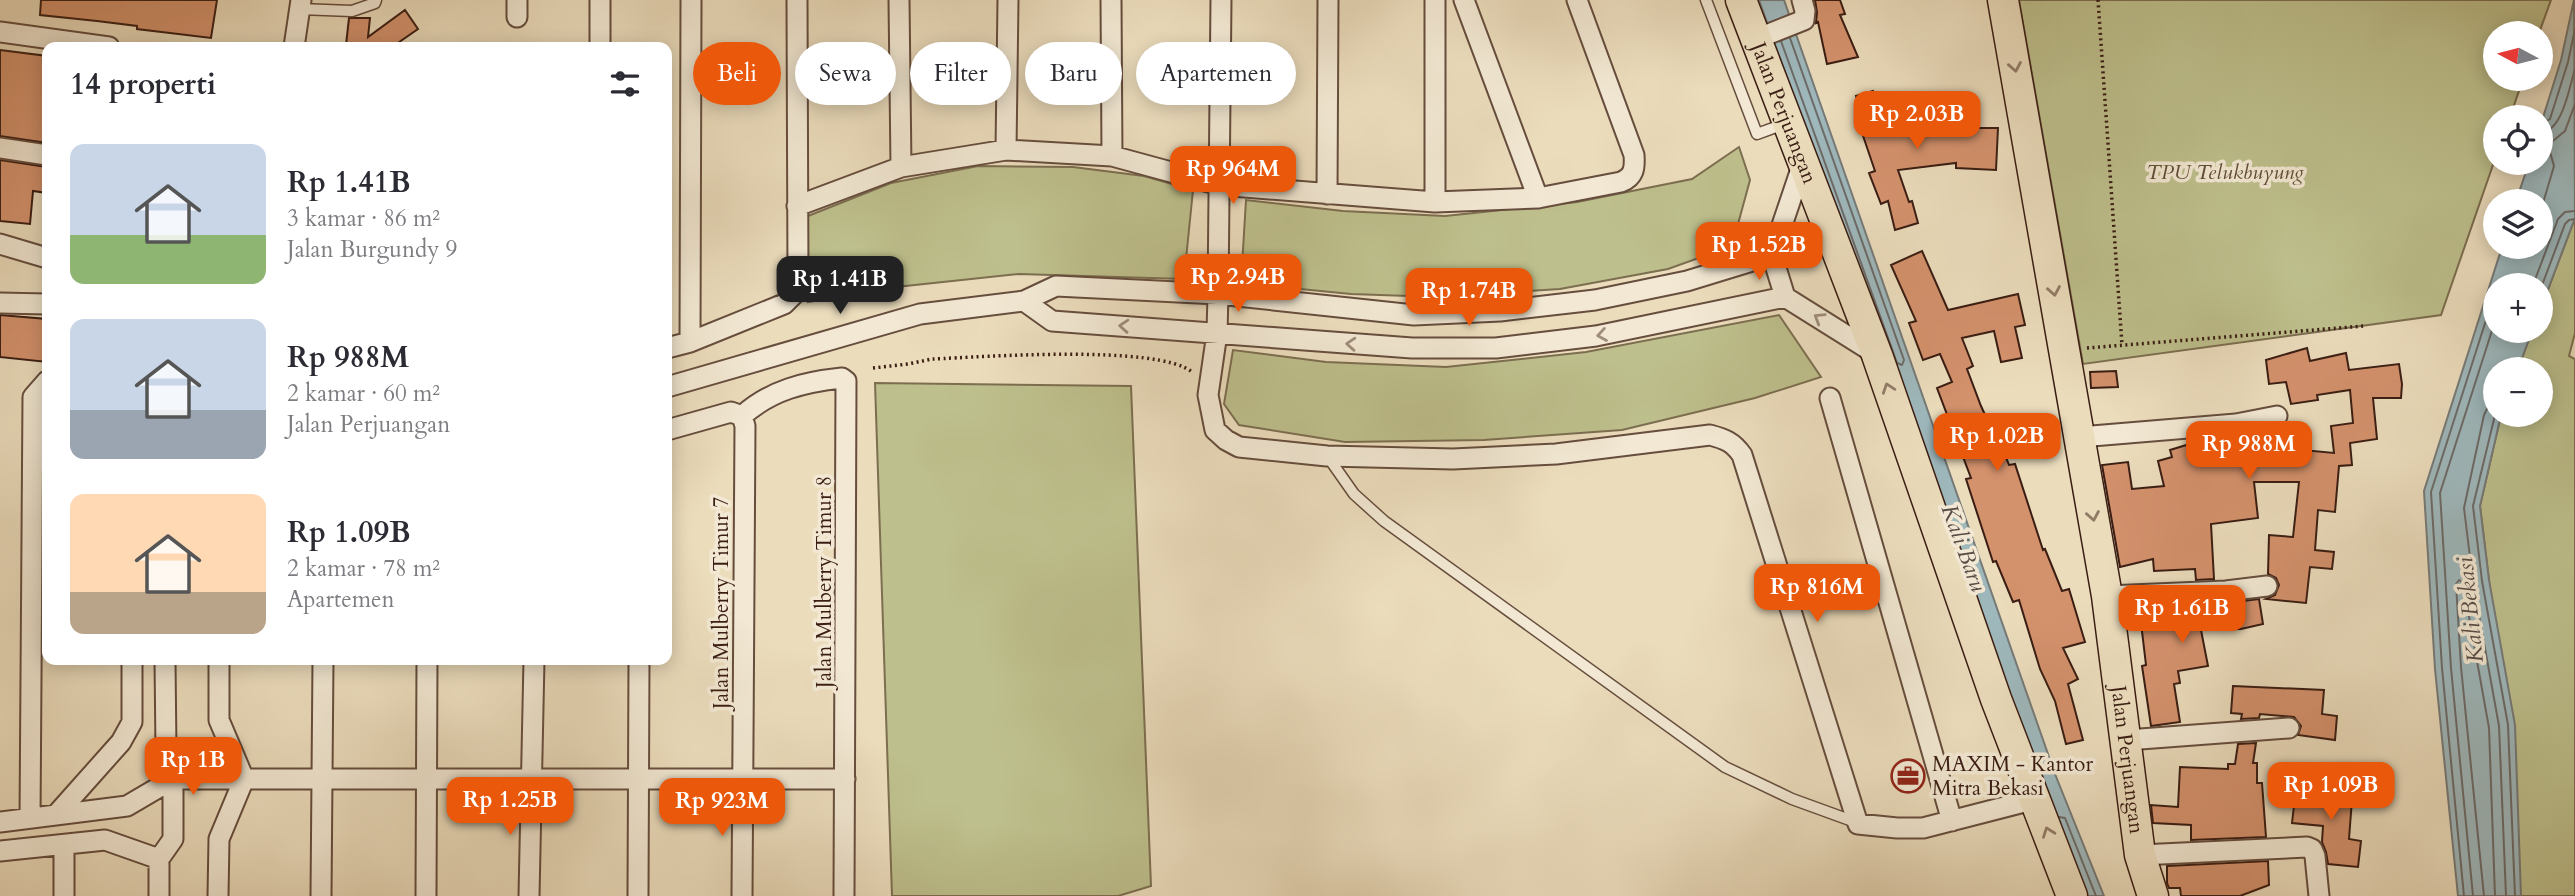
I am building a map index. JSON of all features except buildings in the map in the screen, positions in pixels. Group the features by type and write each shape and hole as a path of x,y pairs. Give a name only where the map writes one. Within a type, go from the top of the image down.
{"main road":[{"name":"Jalan Perjuangan","path":"1741,0 1761,37 1787,122 1877,355 1996,699 2072,896"},
{"name":"Jalan Perjuangan","path":"2003,0 2107,596 2140,855 2153,896"}],"street":[{"path":"600,0 600,42"},
{"path":"690,342 691,0"},
{"path":"672,347 784,304 794,294 797,282 797,0"},
{"path":"900,0 901,167"},
{"path":"1006,150 1007,0"},
{"path":"1111,0 1112,156"},
{"path":"1221,0 1217,333 1208,395 1215,430 1239,447 1327,456 1453,459 1556,454 1710,435 1735,444 1748,473 1858,824 1923,828 2036,799"},
{"path":"1327,194 1328,0"},
{"path":"1435,0 1435,202"},
{"path":"1464,0 1538,198"},
{"path":"797,206 901,167 1006,150 1112,156 1219,185 1435,202 1538,198 1621,182 1628,179 1635,165 1634,155 1577,0"},
{"path":"1761,37 1800,23 1805,16 1802,0"},
{"path":"295,42 300,5"},
{"path":"0,32 73,42"},
{"path":"0,148 42,154"},
{"path":"1803,163 1772,255 1785,297 1877,355"},
{"path":"0,244 42,257"},
{"path":"672,386 920,314 1024,302 1056,286 1218,295 1414,315 1500,312 1595,300 1687,281 1772,255"},
{"path":"1024,302 1052,321 1412,348 1496,348 1596,336 1785,297"},
{"path":"0,303 42,304"},
{"name":"Jalan Mulberry Timur 8","path":"743,421 757,402 783,390 842,378 848,386 844,896"},
{"path":"30,818 33,397 42,387"},
{"path":"1830,398 1952,821"},
{"path":"672,429 731,412 743,421"},
{"path":"2080,437 2236,424 2277,416"},
{"name":"Jalan Mulberry Timur 7","path":"741,896 743,421"},
{"path":"2107,596 2226,591 2267,586"},
{"path":"56,815 121,742 132,722 132,665"},
{"path":"159,896 159,859 173,839 173,779 166,751 165,665"},
{"path":"218,896 219,839 244,779 219,720 219,665"},
{"path":"321,896 323,665"},
{"path":"426,896 427,665"},
{"path":"529,896 534,665"},
{"path":"638,896 639,665"},
{"path":"2127,740 2289,728"},
{"path":"0,822 132,804 173,779 845,779"},
{"path":"0,851 105,840 159,859"},
{"path":"64,846 64,896"},
{"path":"2140,855 2307,847 2312,849 2315,856 2319,896"}],"lane":[{"path":"300,5 352,11 375,3 376,0"},
{"path":"1706,0 1757,134 1787,122"},
{"path":"1327,456 1354,494 1384,521 1725,767 1780,794 1858,824"}],"path":[{"path":"2098,0 2122,345"},
{"path":"2087,348 2364,326"},
{"path":"873,368 932,359 1128,356 1184,366 1198,377 1208,395"}],"green space":[{"name":"TPU Telukbuyung","path":"2019,0 2551,0 2543,21 2483,21 2483,91 2519,91 2514,105 2483,105 2483,175 2489,175 2441,315 2083,364"},
{"path":"1739,147 1750,180 1732,246 1668,269 1560,289 1438,297 1351,294 1241,283 1246,200 1343,211 1445,216 1577,202 1692,179"},
{"path":"978,166 1073,167 1144,176 1193,190 1184,279 1019,274 896,287 808,302 808,216 891,183"},
{"path":"2575,218 2575,333 2569,356 2575,359 2575,896 2519,896 2480,506 2498,427 2553,427 2553,357 2522,357 2528,343 2553,343 2553,276"},
{"path":"1779,315 1821,377 1755,398 1622,430 1484,440 1345,442 1239,425 1224,404 1233,350 1326,362 1446,367 1586,352"},
{"path":"875,383 1131,386 1151,886 1118,896 892,896"}],"water":[{"name":"Kali Baru","path":"1759,0 1784,0 2055,774 2104,896 2079,896"},
{"path":"2574,0 2575,218 2553,276 2553,273 2494,273 2498,259 2553,259 2553,189 2520,189 2525,175 2553,175 2553,105 2547,105 2561,60"},
{"name":"Kali Bekasi","path":"2483,306 2483,343 2528,343 2522,357 2483,357 2483,427 2498,427 2480,506 2489,580 2515,725 2521,896 2458,896 2435,669 2424,491"}],"place":[{"name":"MAXIM - Kantor Mitra Bekasi","path":"1908,776"}]}
